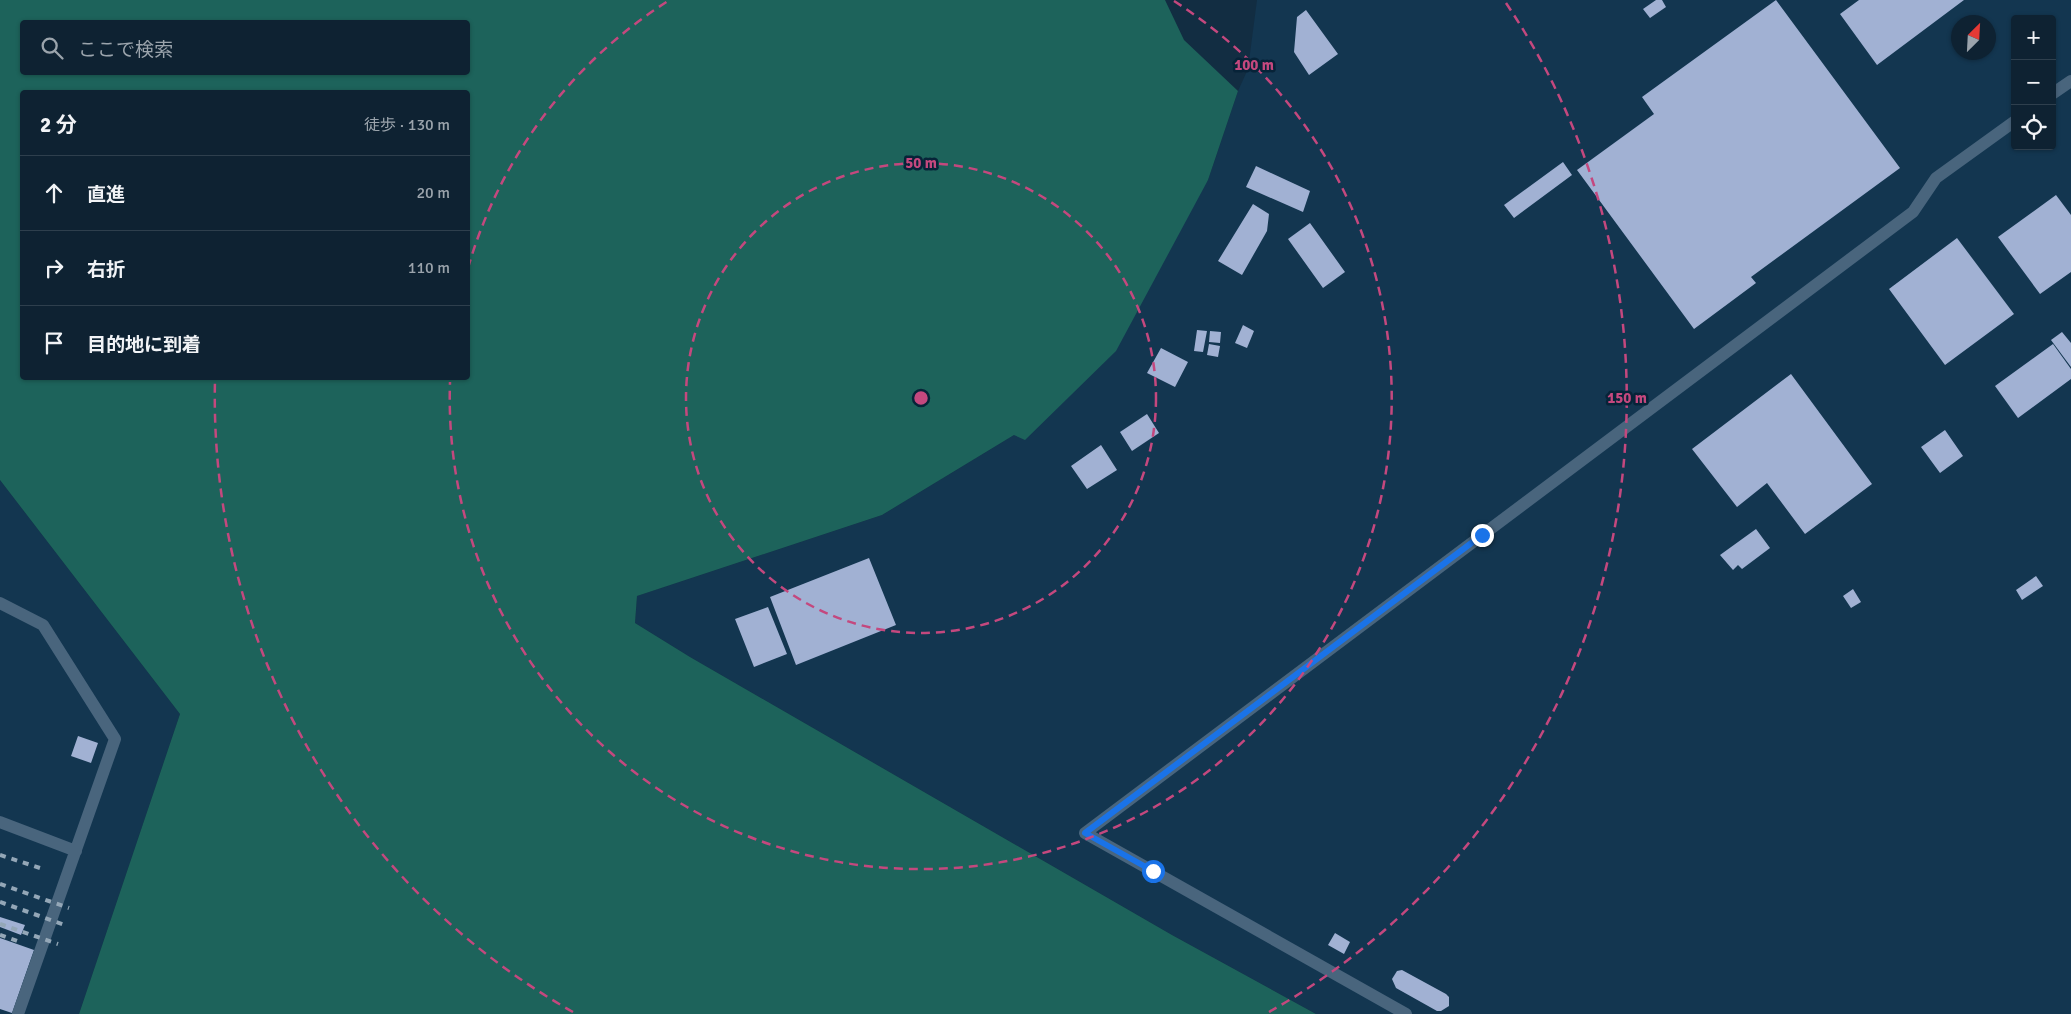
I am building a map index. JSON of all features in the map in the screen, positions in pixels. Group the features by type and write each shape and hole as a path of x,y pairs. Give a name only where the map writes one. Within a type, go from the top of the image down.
{"lane":[{"path":"2056,91 2071,81"},
{"path":"1406,1014 1085,833 1913,212 1936,178 2011,124"},
{"path":"0,604 43,625 115,739 18,1014"},
{"path":"0,822 76,851"}],"shaded area":[{"path":"0,0 1165,0 1184,40 1238,91 1208,180 1116,351 1025,440 1014,435 882,515 637,596 635,623 690,657 1172,935 1316,1014 79,1014 180,714 0,480"},
{"path":"1257,0 2071,0 2071,1014 1316,1014 1172,935 690,657 635,623 637,596 882,515 1014,435 1208,180 1238,91 1248,69"},
{"path":"0,480 180,714 79,1014 0,1014"}],"building":[{"path":"1656,0 1662,0 1666,7 1650,18 1643,9"},
{"path":"1776,0 1900,168 1751,277 1756,283 1694,329 1577,170 1654,114 1642,97"},
{"path":"1859,0 1964,0 1877,65 1840,14"},
{"path":"1306,10 1338,54 1309,75 1294,52 1297,17"},
{"path":"1563,162 1572,175 1514,218 1504,205"},
{"path":"1256,166 1310,191 1303,212 1246,187"},
{"path":"2056,195 2071,215 2071,272 2040,294 1998,237"},
{"path":"1253,204 1269,214 1267,231 1242,275 1218,261"},
{"path":"1310,223 1345,272 1323,288 1288,239"},
{"path":"1957,238 2014,314 1945,365 1889,289"},
{"path":"1243,325 1254,331 1247,348 1235,343"},
{"path":"1197,330 1207,331 1203,352 1194,351"},
{"path":"1210,331 1221,332 1220,343 1209,342"},
{"path":"2062,332 2071,343 2071,367 2051,340"},
{"path":"1209,344 1220,346 1218,357 1207,355"},
{"path":"2053,344 2071,369 2071,379 2018,418 1995,386"},
{"path":"1161,348 1188,362 1175,387 1147,373"},
{"path":"1791,374 1872,484 1805,534 1767,483 1737,507 1692,449"},
{"path":"1147,414 1159,433 1132,451 1120,432"},
{"path":"1945,430 1963,456 1940,473 1921,447"},
{"path":"1101,445 1117,470 1087,489 1071,466"},
{"path":"1756,529 1770,548 1742,569 1738,565 1733,570 1720,555"},
{"path":"869,558 896,625 796,665 770,597"},
{"path":"2036,576 2043,586 2022,600 2016,590"},
{"path":"1853,589 1861,602 1851,608 1843,596"},
{"path":"768,607 787,654 754,667 735,619"},
{"path":"78,736 98,743 91,763 71,756"},
{"path":"0,917 25,925 21,935 0,927"},
{"path":"1335,933 1350,942 1344,954 1328,945"},
{"path":"0,938 34,950 12,1013 0,1009"},
{"path":"1402,970 1446,994 1449,997 1449,1006 1441,1011 1437,1011 1396,988 1392,979 1397,971"}],"railway":[{"path":"0,855 40,868"},
{"path":"0,884 69,908"},
{"path":"0,902 65,925"},
{"path":"0,924 58,944"},
{"path":"0,935 20,942"}],"route":[{"path":"1153,871 1085,833 1482,535"}]}
